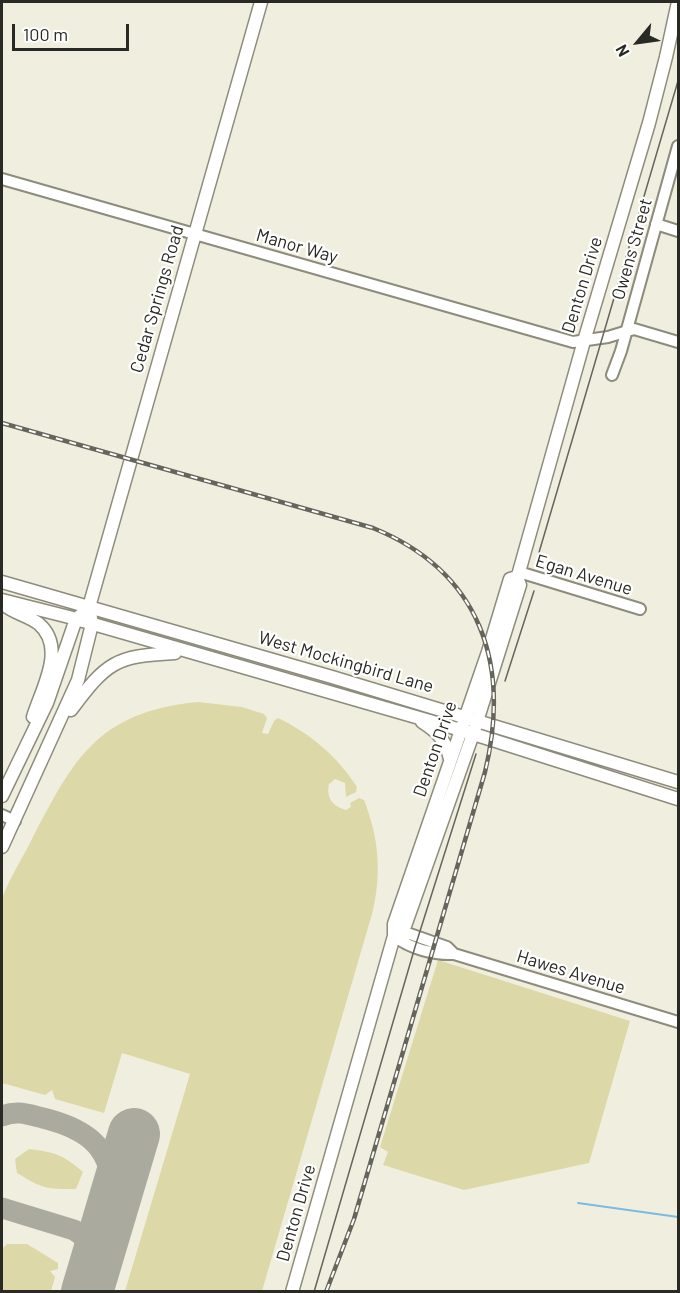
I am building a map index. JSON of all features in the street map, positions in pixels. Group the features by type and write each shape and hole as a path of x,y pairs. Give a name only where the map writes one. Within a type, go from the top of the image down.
{"main road":[{"name":"Cedar Springs Road","path":"89,607 261,2"},
{"name":"Denton Drive","path":"394,936 405,926 471,718 520,585 518,575 652,112 678,2"},
{"name":"West Mockingbird Lane","path":"2,582 471,718 678,782"},
{"name":"West Mockingbird Lane","path":"2,602 92,624 467,732 678,799"},
{"path":"2,602 8,609 37,622 45,631 51,645 50,669 32,722 33,732"},
{"path":"2,796 56,680 76,620 89,607"},
{"path":"2,847 78,680 92,624 89,607"},
{"path":"58,728 98,675 111,666 136,656 187,652"},
{"path":"326,692 332,677"},
{"path":"410,716 426,725 444,740 448,746 450,761"},
{"name":"Denton Drive","path":"292,1292 394,936 394,924 450,761 467,732"},
{"path":"604,775 609,760"}],"street":[{"name":"Owens Street","path":"612,375 678,146"},
{"name":"Manor Way","path":"2,179 573,342 625,335 641,330 647,334 678,342"},
{"path":"656,224 678,231"},
{"name":"Manor Way","path":"584,341 590,346 609,344 625,335"},
{"path":"609,344 617,361"},
{"name":"Egan Avenue","path":"518,575 640,609"},
{"path":"2,815 15,821"},
{"name":"Hawes Avenue","path":"394,936 406,945 444,955 454,954 678,1022"}],"shaded area":[{"path":"198,702 242,707 264,714 267,718 262,733 268,734 274,721 278,718 312,739 341,765 357,787 356,792 346,797 345,783 335,779 329,784 330,798 334,804 346,810 351,807 350,803 359,798 364,800 376,842 377,885 372,914 262,1291 125,1291 190,1074 122,1053 104,1113 55,1099 52,1090 45,1095 2,1083 2,900 10,880 60,787 92,745 111,729 135,717 163,708"},
{"path":"438,960 630,1021 589,1163 464,1190 383,1165 388,1152 380,1147"},
{"path":"29,1149 58,1155 76,1166 83,1172 76,1189 45,1187 17,1173 15,1159"},
{"path":"7,1244 27,1244 58,1263 58,1269 50,1271 55,1277 51,1291 2,1291 2,1249"}],"waterway":[{"path":"578,1203 678,1217"}],"taxiway":[{"path":"2,1116 17,1113 32,1115 60,1123 87,1136 104,1156 113,1184 114,1202"},
{"path":"2,1208 74,1230 80,1234 90,1250 93,1262 92,1276"}],"runway":[{"path":"87,1292 134,1134"}],"tram line":[{"path":"535,566 678,81"},
{"path":"505,681 534,591"},
{"path":"314,1292 415,947 476,754"}],"railway":[{"path":"2,423 373,528 410,547 440,570 463,596 479,626 489,659 494,694 492,732 485,772 354,1219 326,1292"}]}
